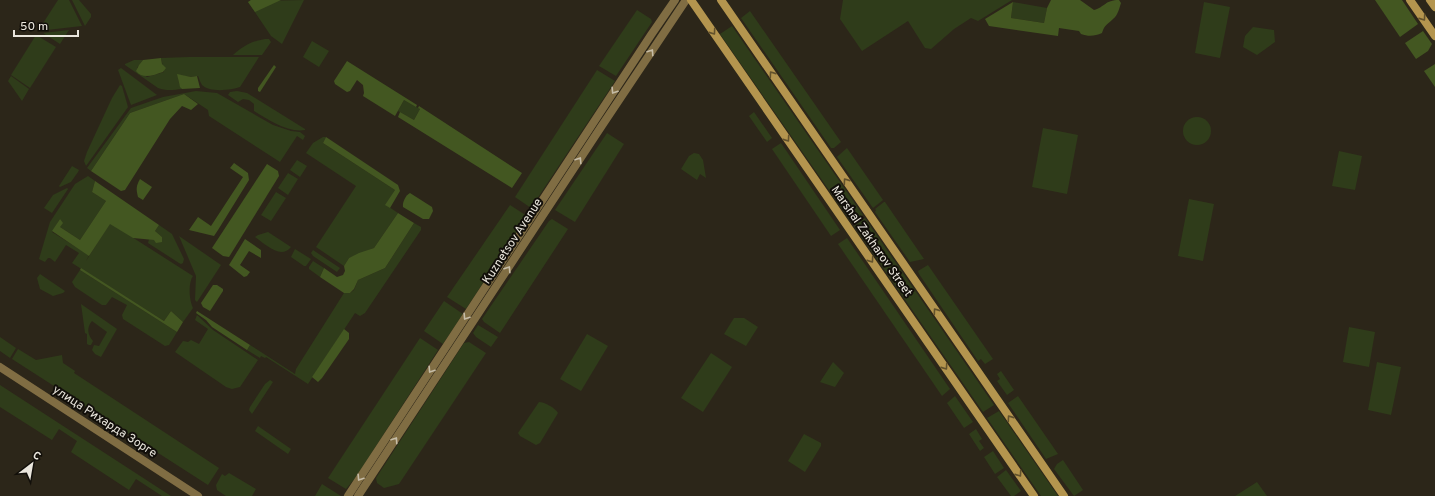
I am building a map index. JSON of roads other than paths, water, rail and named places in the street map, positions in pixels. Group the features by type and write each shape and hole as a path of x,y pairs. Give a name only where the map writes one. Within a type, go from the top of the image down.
{"street":[{"name":"Kuznetsov Avenue","path":"348,496 675,0"},
{"name":"Kuznetsov Avenue","path":"358,496 686,0"},
{"name":"Marshal Zakharov Street","path":"691,0 1034,496"},
{"name":"Marshal Zakharov Street","path":"721,0 1064,496"},
{"path":"1410,0 1435,36"},
{"path":"1430,0 1435,8"},
{"name":"улица Рихарда Зорге","path":"0,367 198,496"}]}
